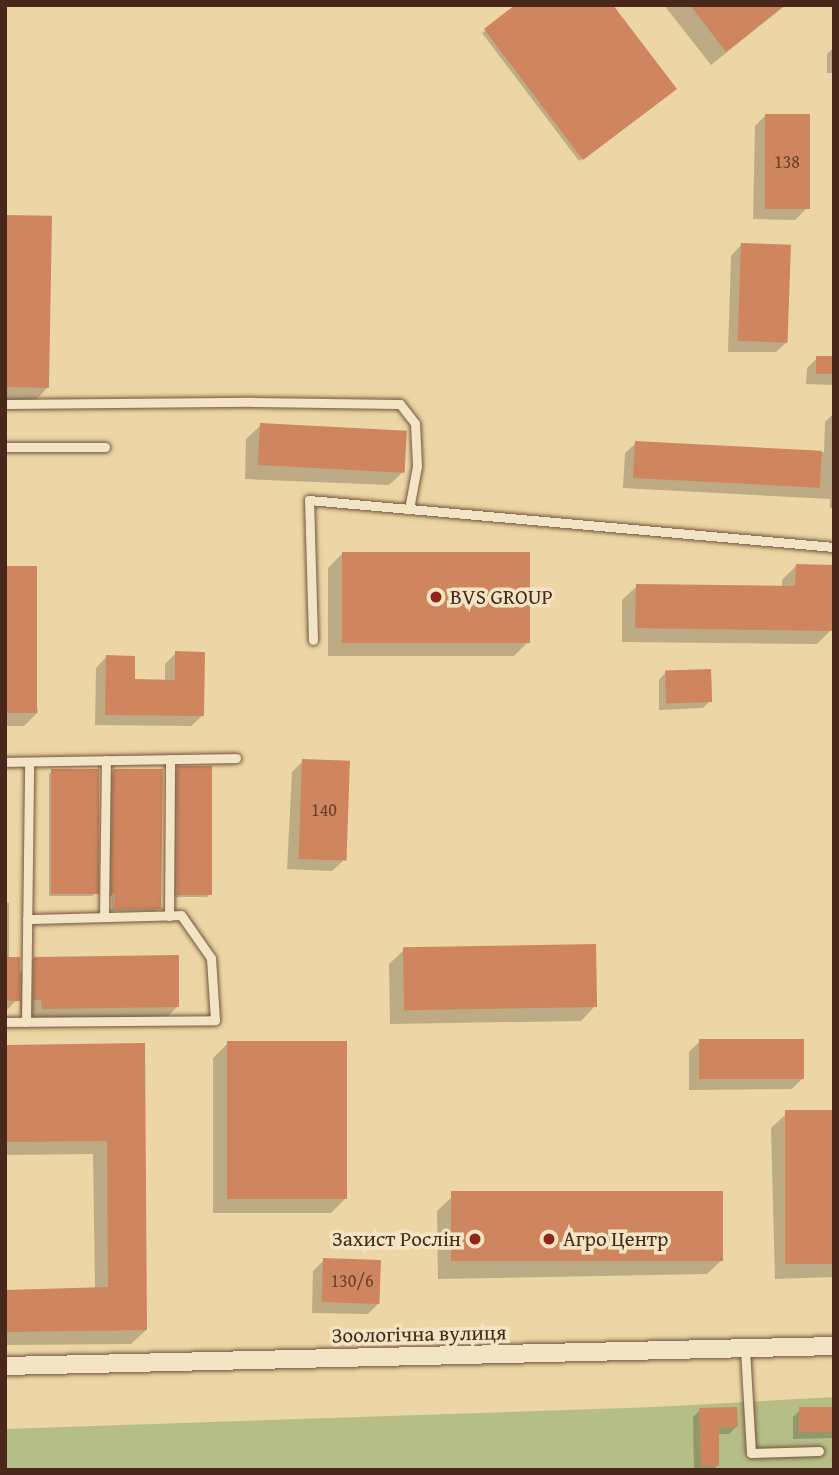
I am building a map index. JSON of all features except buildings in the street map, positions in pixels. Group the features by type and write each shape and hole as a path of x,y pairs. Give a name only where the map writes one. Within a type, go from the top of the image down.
{"street":[{"name":"Зоологічна вулиця","path":"5,1366 834,1346"}],"lane":[{"path":"5,404 400,404 415,423 417,466 409,509"},
{"path":"5,447 105,447"},
{"path":"313,640 309,500 834,547"},
{"path":"5,762 236,758"},
{"path":"169,916 170,759"},
{"path":"104,917 106,760"},
{"path":"26,1022 29,762"},
{"path":"5,1022 215,1020 211,958 181,915 27,919"},
{"path":"745,1349 751,1453 819,1451"}],"green space":[{"path":"834,1397 834,1470 5,1470 5,1429 654,1407"}],"place":[{"name":"BVS GROUP","path":"436,597"},
{"name":"Захист Рослін","path":"475,1239"},
{"name":"Агро Центр","path":"549,1239"}]}
